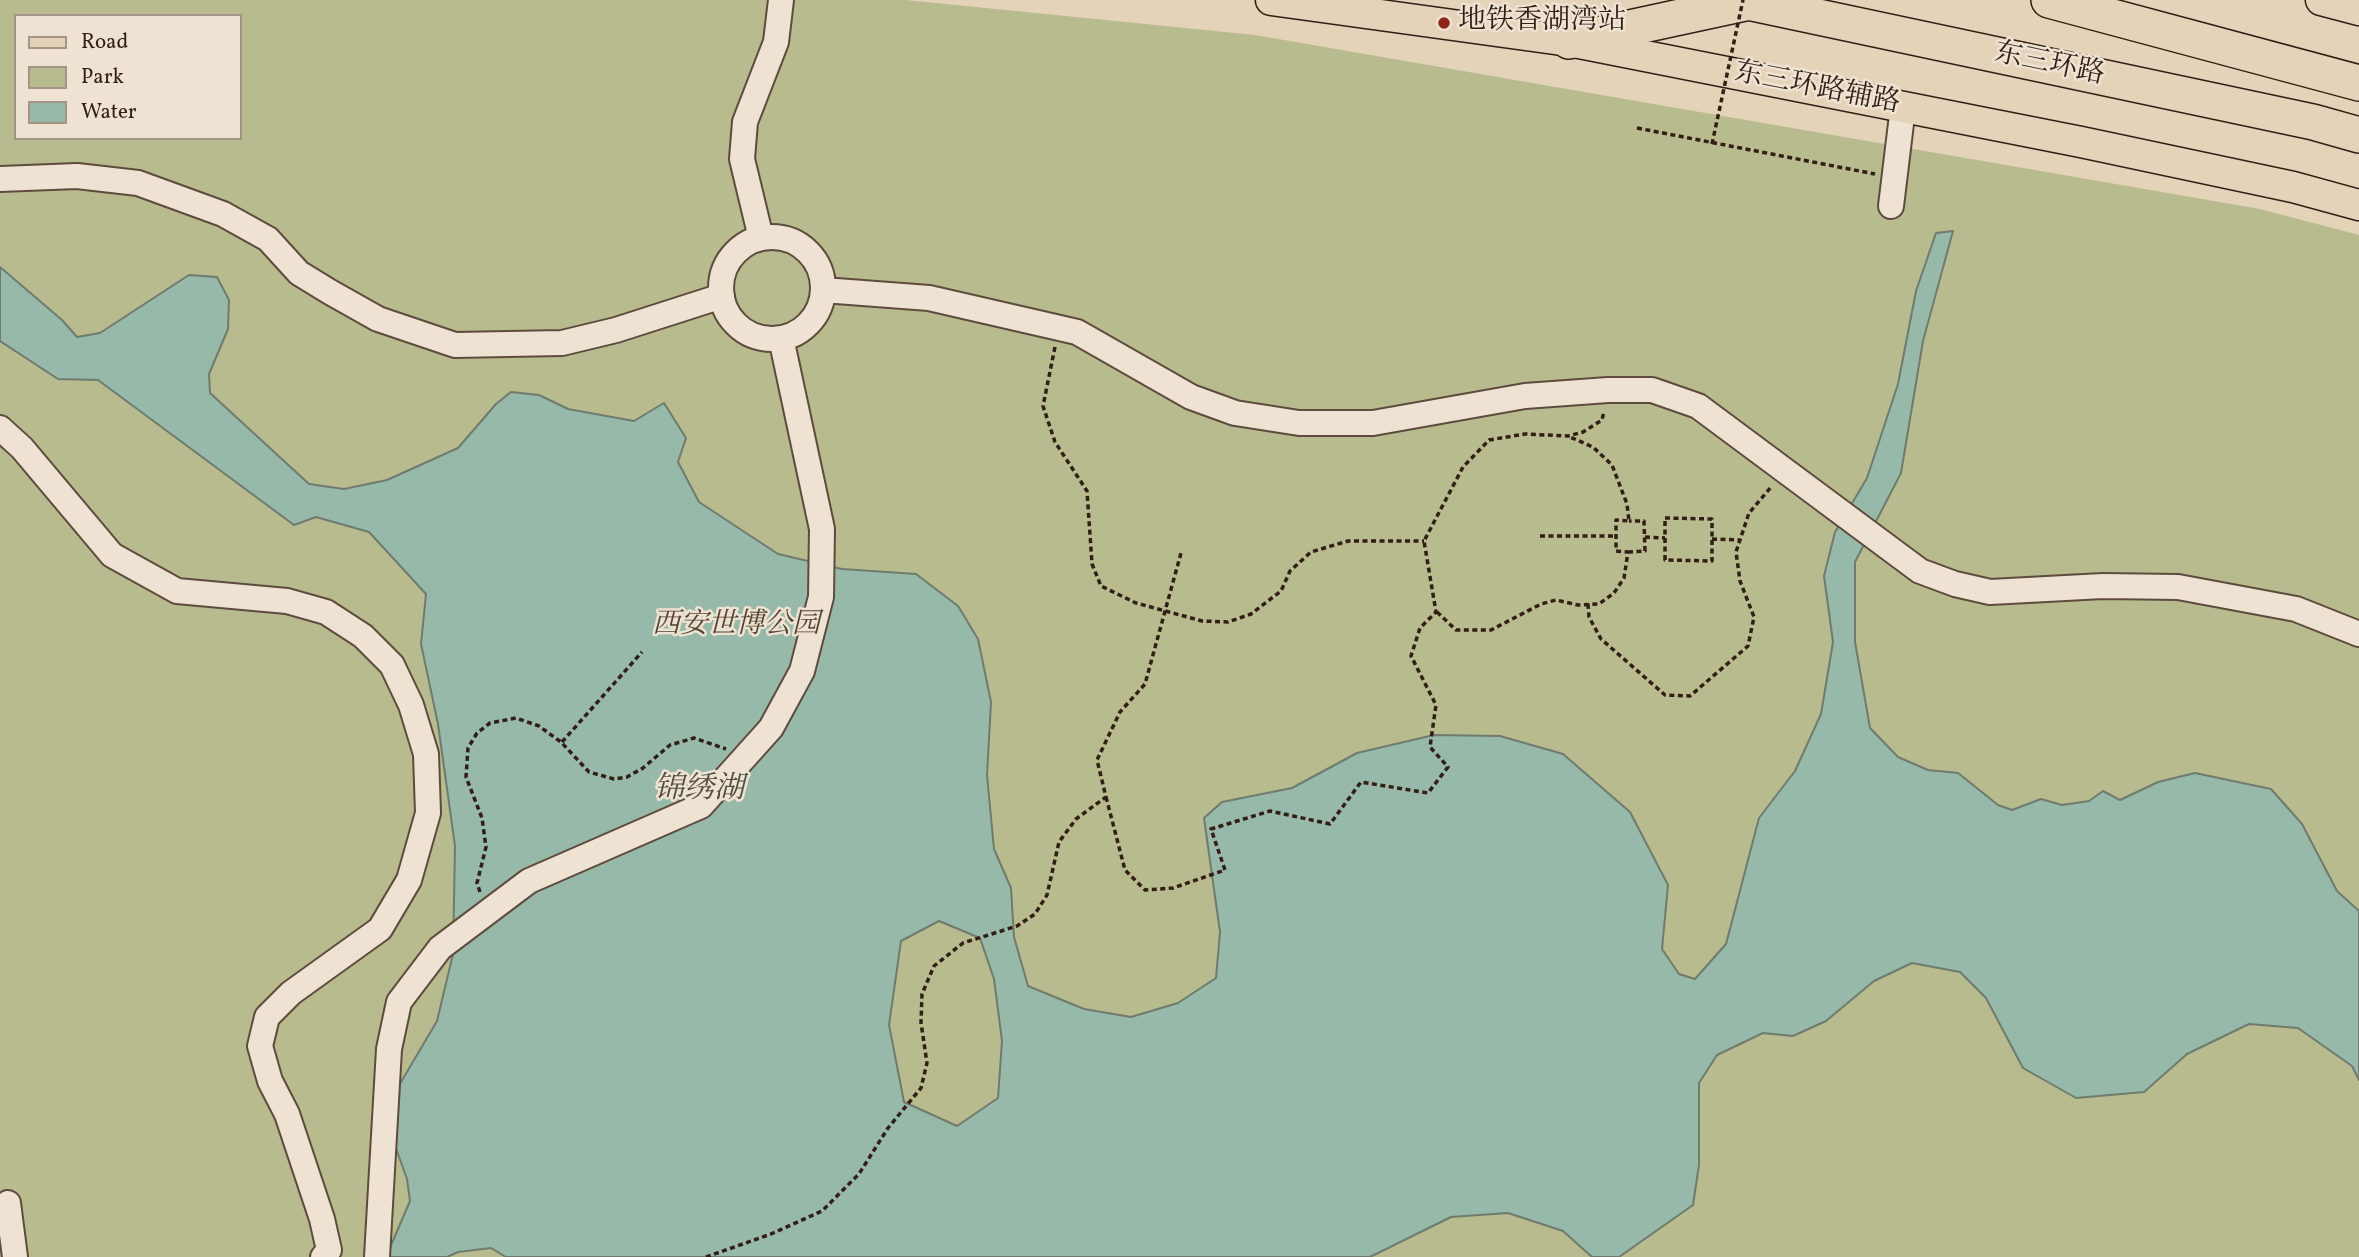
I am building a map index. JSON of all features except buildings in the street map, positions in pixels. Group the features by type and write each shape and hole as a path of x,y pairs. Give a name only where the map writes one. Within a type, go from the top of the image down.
{"highway":[{"path":"2049,0 2189,35 2359,83"},
{"path":"1569,41 1743,1"},
{"name":"东三环路","path":"1743,1 2314,122 2359,135"}],"main road":[{"name":"东三环路辅路","path":"1272,0 1569,41 2292,187 2359,205"},
{"path":"2321,0 2359,10"}],"lane":[{"path":"761,239 742,159 745,122 776,42 780,0"},
{"path":"1891,206 1903,107"},
{"path":"0,178 77,176 138,183 223,214 268,239 299,273 330,292 378,319 455,345 562,343 616,330 723,296"},
{"path":"777,237 793,242 807,251 817,265 823,290 817,313 806,327 781,338 759,338 743,331 731,319 723,296 724,271 733,256 745,245 777,237"},
{"path":"823,290 929,298 1077,332 1191,397 1235,413 1299,423 1373,424 1525,396 1652,390 1698,407 1726,424 1820,500 1875,540 1920,571 1955,584 1990,592 2103,586 2178,587 2297,609 2359,634"},
{"path":"377,1257 389,1049 399,1002 440,948 528,881 701,806 771,728 802,671 821,597 822,529 781,338"},
{"path":"0,428 22,448 112,555 177,591 287,601 326,611 363,636 392,665 411,705 426,754 428,813 409,880 380,929 291,993 267,1017 260,1046 270,1082 287,1114 323,1219 328,1250 323,1257"},
{"path":"8,1203 15,1257"}],"path":[{"path":"1712,144 1743,1"},
{"path":"1637,128 1894,177"},
{"path":"1059,328 1043,406 1055,442 1087,491 1092,564 1101,586 1136,603 1202,621 1228,622 1251,614 1281,592 1290,571 1311,552 1348,541 1424,541"},
{"path":"1608,390 1602,420 1583,432 1568,436 1525,434 1489,440 1463,467 1424,541 1436,612 1457,630 1473,632 1491,630 1548,602 1599,604 1614,593 1623,578 1628,552"},
{"path":"1568,436 1593,447 1612,465 1627,504 1629,521"},
{"path":"1588,604 1589,617 1601,639 1665,695 1690,696 1748,646 1754,617 1740,581 1736,552 1749,513 1784,471"},
{"path":"1665,518 1713,519 1712,539 1712,561 1665,560 1665,518"},
{"path":"1616,520 1629,521 1644,521 1645,551 1616,551 1616,520"},
{"path":"1540,536 1616,536"},
{"path":"1645,537 1665,538"},
{"path":"1712,539 1740,540"},
{"path":"1181,553 1145,684 1119,712 1097,760 1125,870 1145,890 1173,888 1225,870 1211,829 1270,811 1330,824 1361,782 1428,793 1448,767 1430,747 1436,705 1410,656 1420,628 1436,612"},
{"path":"561,742 642,652"},
{"path":"489,911 477,883 486,847 482,818 466,777 468,748 477,733 490,723 516,718 539,726 561,742 589,772 614,779 627,777 643,768 670,745 694,737 720,745 742,760"},
{"path":"706,1257 771,1234 822,1211 859,1174 921,1088 927,1063 921,1023 922,994 934,966 971,940 1017,926 1035,915 1047,895 1059,842 1076,819 1105,797"}],"green space":[{"name":"西安世博公园","path":"0,0 906,0 1255,35 2260,209 2359,235 2359,1257 0,1257"}],"water":[{"name":"锦绣湖","path":"1953,231 1923,341 1901,473 1855,562 1855,642 1870,728 1898,757 1928,770 1958,773 1998,805 2012,810 2041,799 2062,805 2089,801 2103,791 2120,800 2158,782 2195,773 2271,789 2302,824 2337,891 2359,911 2359,1080 2352,1066 2298,1028 2249,1024 2187,1054 2144,1092 2076,1098 2023,1068 1986,998 1960,972 1912,963 1874,981 1826,1021 1793,1036 1763,1033 1717,1055 1699,1083 1699,1165 1693,1205 1619,1257 1592,1257 1563,1231 1508,1213 1451,1217 1370,1257 506,1257 491,1248 458,1252 447,1257 386,1257 410,1201 407,1179 389,1129 391,1099 437,1021 453,954 455,846 438,724 421,644 426,594 369,532 316,517 294,525 98,380 58,379 0,341 0,267 62,320 77,337 100,333 189,275 217,277 229,300 228,329 209,374 210,393 309,484 344,489 387,480 458,448 496,404 511,392 539,395 568,409 634,421 664,403 686,438 678,462 699,502 778,554 842,569 916,574 958,606 978,639 991,702 987,775 994,849 1011,888 1014,937 1028,986 1084,1009 1131,1017 1178,1003 1216,978 1220,932 1204,818 1222,802 1292,788 1357,753 1434,735 1500,736 1563,754 1630,812 1668,885 1662,949 1679,974 1695,979 1726,944 1759,818 1795,771 1821,714 1833,642 1824,576 1835,532 1867,478 1898,384 1916,291 1936,233","holes":["939,921 980,938 994,979 1002,1041 998,1098 957,1126 904,1102 889,1025 901,941"]}],"place":[{"name":"地铁香湖湾站","path":"1444,23"}]}
